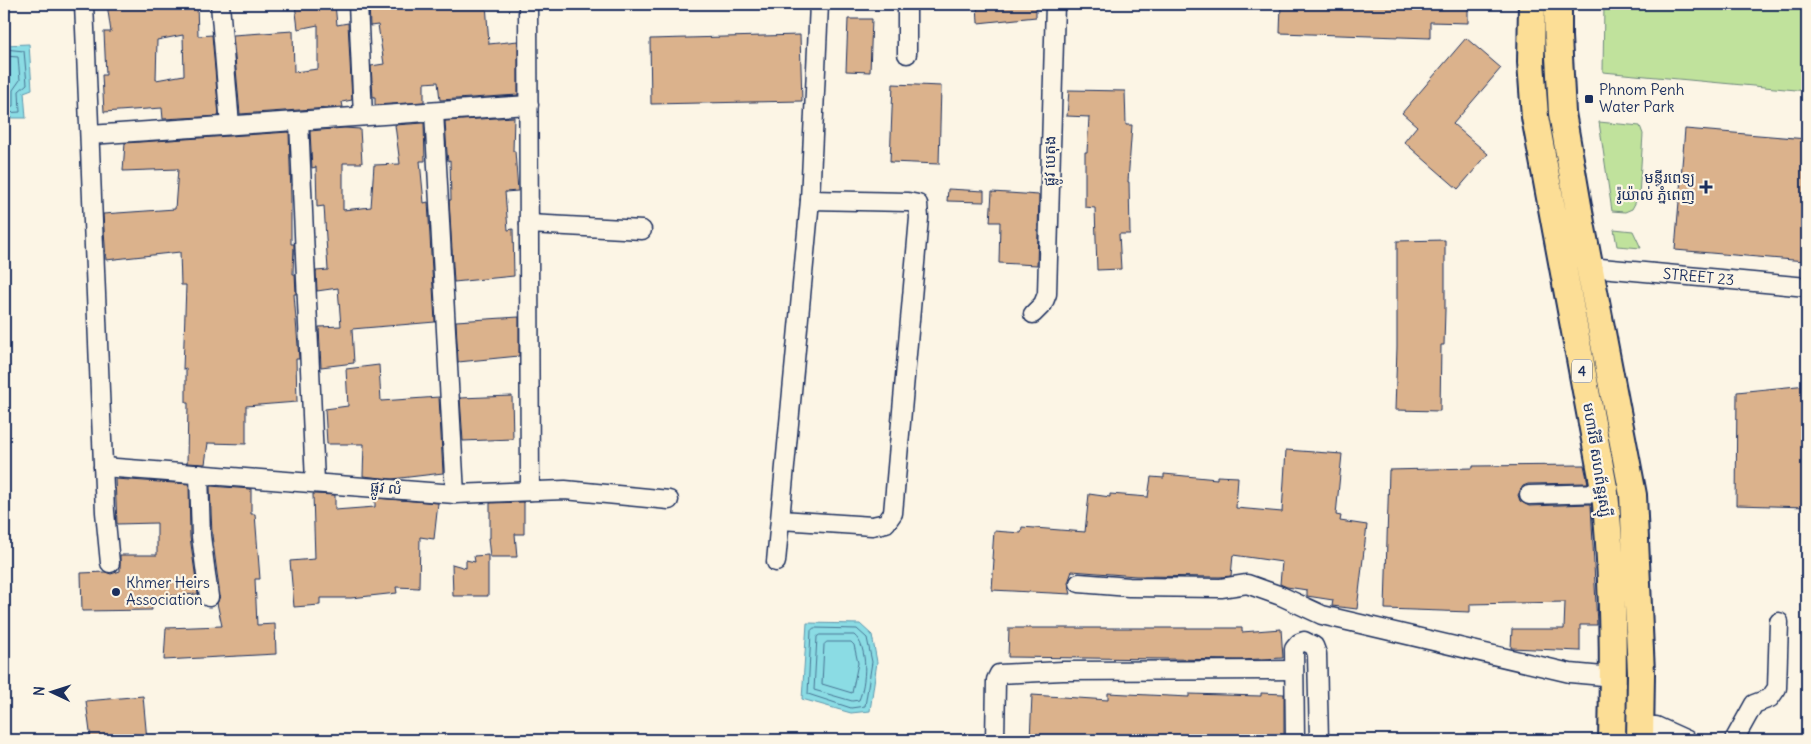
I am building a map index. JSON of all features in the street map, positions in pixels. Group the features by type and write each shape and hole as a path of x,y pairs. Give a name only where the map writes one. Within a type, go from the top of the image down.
{"highway":[{"name":"មហាវិថី សហព័ន្ធរុស្ស៊ី","path":"1532,4 1531,62 1535,117 1605,493 1608,521 1614,677 1612,740"},
{"name":"មហាវិថី សហព័ន្ធរុស្ស៊ី","path":"1558,4 1562,113 1632,495 1641,673 1640,733"}],"street":[{"path":"84,4 103,467 110,563"},
{"path":"220,4 230,125"},
{"path":"358,4 363,116"},
{"path":"528,4 530,491"},
{"path":"776,562 810,200 819,4"},
{"path":"907,4 907,54"},
{"name":"ផ្លូវ បេតុង","path":"1033,314 1042,304 1047,294 1055,4"},
{"path":"90,135 529,105"},
{"path":"434,112 455,494"},
{"path":"299,121 315,482"},
{"path":"781,520 872,526 886,523 893,513 900,445 919,218 918,204 908,202 810,200"},
{"path":"529,224 642,230"},
{"name":"STREET 23","path":"1590,267 1807,287"},
{"name":"ផ្លូវ លំ","path":"103,467 455,494 565,490 669,500"},
{"path":"199,474 201,536 209,597"},
{"path":"1529,495 1605,493"},
{"path":"1079,583 1129,587 1221,588 1247,584 1281,596 1322,615 1570,673 1614,677"},
{"path":"1734,740 1754,704 1770,698 1777,688 1779,622"},
{"path":"1295,740 1294,649 1304,641 1311,643 1317,654 1318,740"},
{"path":"996,740 996,680 999,674 1294,670"},
{"path":"1640,733 1656,726 1687,740"}],"green space":[{"path":"1604,4 1807,4 1807,91 1603,72"},
{"path":"1599,122 1640,126 1643,134 1639,196 1632,209 1625,212 1612,211"},
{"path":"1614,229 1633,231 1641,248 1617,246"}],"water":[{"path":"29,44 32,89 24,92 26,118 4,118 4,45"},
{"path":"807,623 860,624 872,635 877,662 870,711 851,713 802,699"}],"building":[{"path":"107,4 197,4 198,36 212,35 219,116 163,119 162,108 104,112 102,75 106,75 104,32 111,32","holes":["183,35 184,75 156,80 157,40"]},
{"path":"295,4 335,4 337,25 348,23 352,100 342,102 343,107 240,114 233,35 293,31 294,72 318,69 318,25 298,29"},
{"path":"369,4 486,4 489,44 518,41 518,95 440,100 438,82 424,83 424,102 375,105 371,66 384,64 378,25 370,26"},
{"path":"977,4 1036,4 1036,17 978,23"},
{"path":"1281,4 1468,4 1468,23 1430,22 1430,38 1280,33"},
{"path":"848,19 872,19 870,72 846,71"},
{"path":"800,35 802,101 651,104 650,39"},
{"path":"1466,38 1501,68 1453,124 1488,154 1458,189 1404,142 1417,126 1402,113"},
{"path":"893,84 941,86 939,164 890,162"},
{"path":"1069,90 1125,91 1126,125 1132,125 1128,182 1130,234 1119,234 1121,269 1097,270 1095,208 1085,207 1085,152 1087,152 1089,117 1067,116"},
{"path":"514,117 513,151 515,151 518,191 505,192 508,230 513,229 514,276 454,282 449,200 451,200 450,160 448,161 445,121"},
{"path":"424,123 425,161 420,161 424,203 428,202 435,322 352,329 354,363 321,367 319,327 341,326 338,288 317,291 316,271 328,270 324,206 317,207 316,167 312,168 310,131 344,128 360,129 362,163 343,163 343,210 371,207 374,165 400,164 395,125"},
{"path":"1685,129 1807,139 1807,239 1805,261 1675,250"},
{"path":"289,132 291,244 294,244 293,274 295,274 296,294 294,294 299,359 296,359 297,402 246,406 246,444 208,443 205,464 187,463 188,403 186,403 186,368 183,369 186,285 181,285 180,252 106,260 103,214 175,209 178,169 123,171 125,143"},
{"path":"948,189 984,191 984,202 947,201"},
{"path":"992,192 1039,195 1037,265 999,263 1000,222 990,222"},
{"path":"1445,240 1444,345 1441,345 1440,411 1395,410 1397,241"},
{"path":"519,317 519,356 458,362 456,321"},
{"path":"379,365 381,401 439,397 443,473 392,479 363,476 364,444 327,444 325,409 348,406 346,369"},
{"path":"1807,385 1807,507 1736,505 1737,392"},
{"path":"512,396 513,439 463,441 460,398"},
{"path":"1286,450 1342,454 1336,515 1341,516 1340,521 1367,525 1357,609 1332,606 1333,600 1307,596 1307,590 1280,584 1282,562 1233,555 1231,576 1136,576 1072,571 1068,583 1071,594 992,590 994,531 1021,533 1022,527 1085,532 1089,494 1110,497 1110,494 1148,497 1151,477 1164,478 1164,474 1217,479 1217,476 1238,477 1236,508 1282,512"},
{"path":"1584,465 1588,483 1528,484 1523,486 1518,495 1520,501 1529,506 1591,504 1597,625 1580,625 1580,651 1511,648 1512,629 1564,629 1565,602 1470,604 1470,612 1385,609 1389,470 1473,468 1473,466"},
{"path":"115,479 189,484 190,537 198,594 151,597 152,610 82,611 81,573 105,572 111,574 120,571 120,555 157,555 157,523 117,524"},
{"path":"210,486 251,489 251,514 255,514 260,579 255,579 257,625 275,624 276,654 164,660 166,628 222,626 217,603 220,596 212,535"},
{"path":"313,494 335,495 335,510 375,507 375,498 438,503 434,539 420,537 419,588 396,587 397,593 351,598 320,598 320,605 294,607 290,561 315,559"},
{"path":"524,502 524,534 515,534 517,557 490,557 488,538 490,538 490,503"},
{"path":"488,555 488,596 453,596 452,564 466,568 466,560 475,562 474,556"},
{"path":"1009,628 1242,628 1242,632 1281,629 1283,658 1240,660 1008,657"},
{"path":"1108,693 1189,697 1189,694 1261,696 1261,693 1284,694 1284,740 1030,740 1032,695 1108,700"},
{"path":"143,696 147,740 91,740 86,701"}],"place":[{"name":"Phnom Penh Water Park","path":"1589,99"},
{"name":"មន្ទីរពេទ្យ រ៉ូយ៉ាល់ ភ្នំពេញ","path":"1706,187"},
{"name":"Khmer Heirs Association","path":"116,592"}]}
